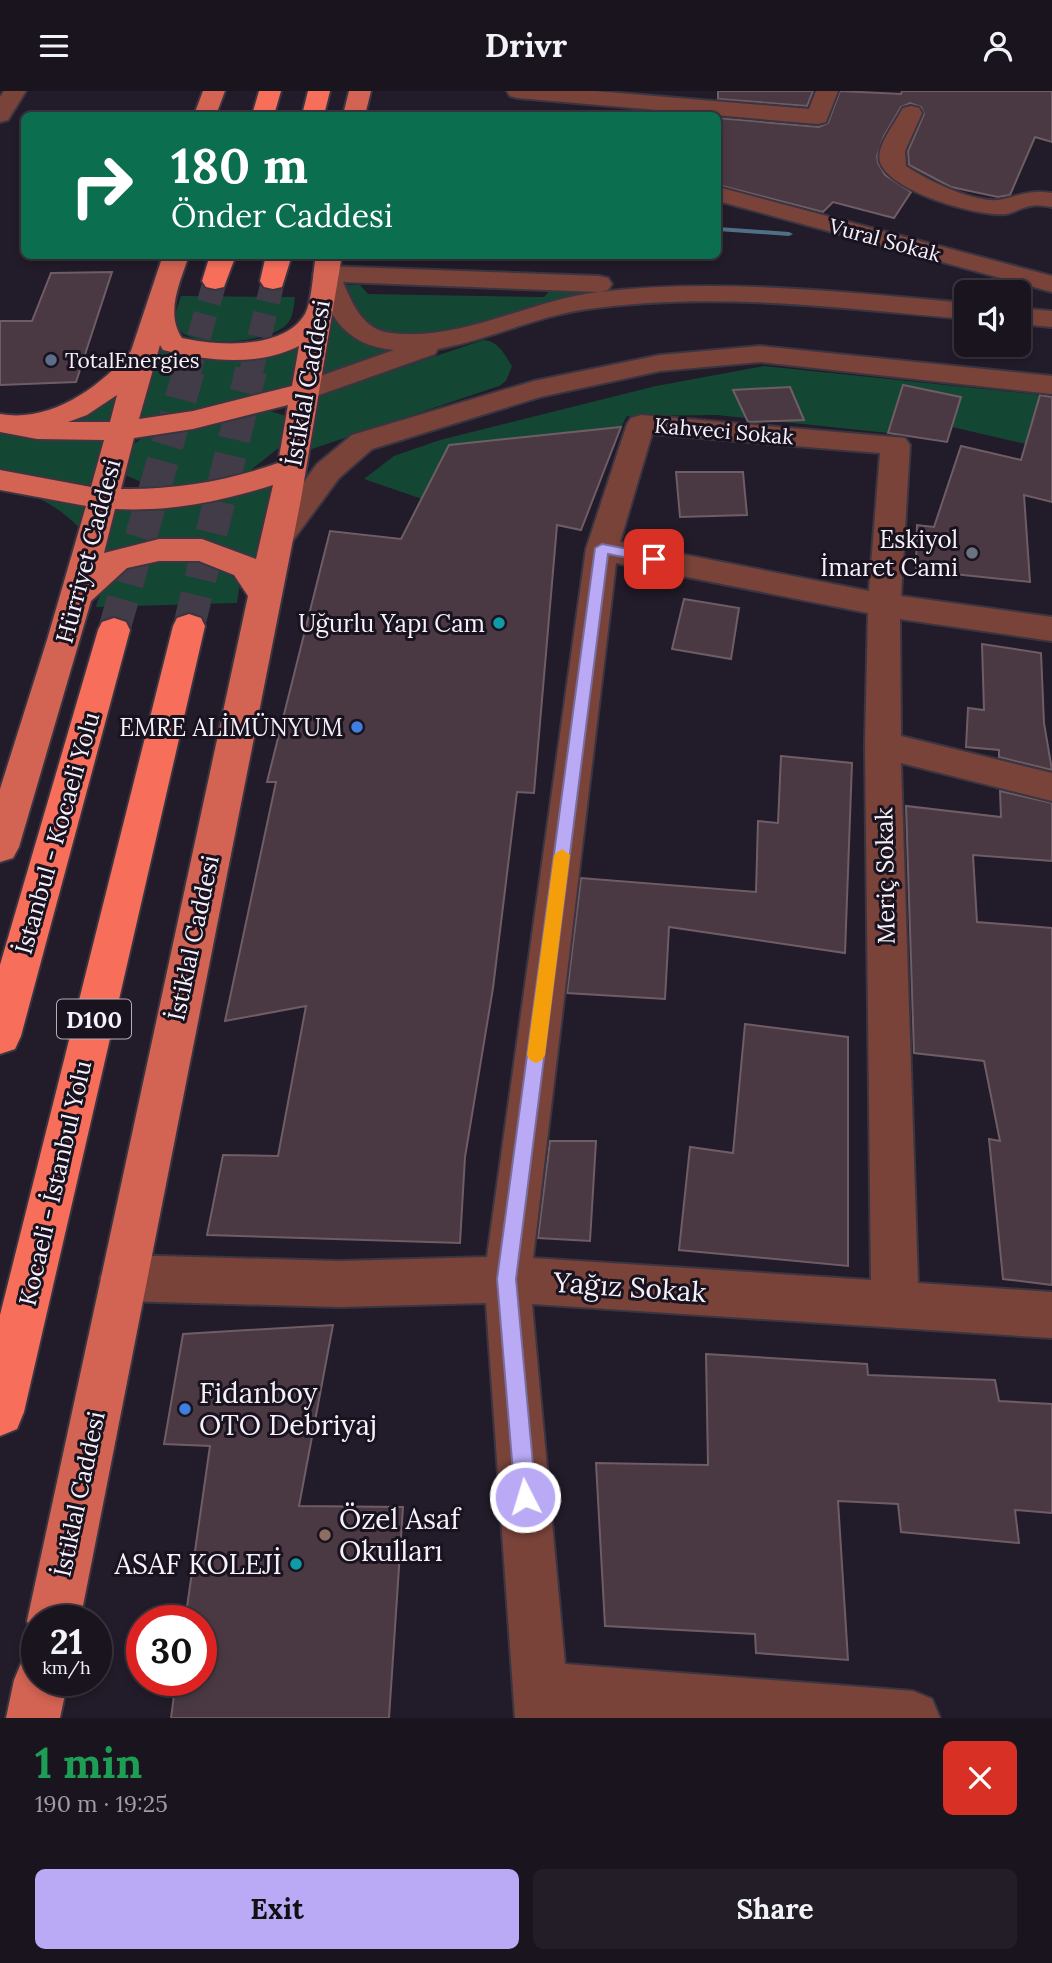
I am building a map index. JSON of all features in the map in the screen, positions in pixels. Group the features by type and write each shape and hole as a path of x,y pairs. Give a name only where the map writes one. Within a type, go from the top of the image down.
{"highway":[{"path":"264,112 270,91"},
{"path":"314,112 319,91"},
{"path":"215,281 222,259"},
{"path":"273,281 278,259"},
{"name":"Kocaeli - İstanbul Yolu","path":"0,1412 189,626"},
{"name":"İstanbul - Kocaeli Yolu","path":"0,1036 114,630"}],"main road":[{"path":"206,112 214,91"},
{"path":"226,112 234,91"},
{"path":"355,112 360,91"},
{"path":"2,424 35,422 67,412 114,385 144,353 131,340 127,330 151,259"},
{"name":"Hürriyet Caddesi","path":"0,847 87,561 144,353 175,259"},
{"name":"İstiklal Caddesi","path":"56,1605 277,540 327,265"},
{"path":"162,296 160,325 173,344 188,348 252,349 280,344 299,334 319,315"},
{"path":"0,480 47,491 113,462 136,432 264,403 299,429 245,482 164,497 113,462 85,432 41,431 2,424"},
{"path":"0,485 34,499 69,523 83,542 87,561"},
{"path":"76,596 117,559 159,549 202,550 245,567 264,595"},
{"path":"33,1718 38,1696"}],"street":[{"path":"0,115 15,91"},
{"path":"518,91 709,100 818,117 827,91"},
{"path":"911,113 893,152 892,162 897,172 919,185 950,226 1024,199 1052,200"},
{"name":"Vural Sokak","path":"721,194 950,226 1052,284"},
{"path":"599,284 327,265 345,317 353,327 366,335 401,343 457,337 564,306 642,296 757,292 954,310"},
{"path":"1031,317 1052,319"},
{"path":"299,429 457,337"},
{"path":"277,540 328,471 362,442 534,390 660,363 761,354 1052,385"},
{"name":"Kahveci Sokak","path":"602,548 641,424 895,445"},
{"path":"299,429 362,442"},
{"name":"Meriç Sokak","path":"895,445 884,604 883,745 895,1306"},
{"path":"913,1718 542,1704 507,1279 602,548 884,604 1052,629"},
{"path":"883,745 1052,787"},
{"name":"Yağız Sokak","path":"123,1278 340,1284 507,1279 1052,1315"}],"green space":[{"path":"342,285 360,285 368,294 544,297 551,289 647,290 457,332 396,336 366,328"},
{"path":"181,296 295,297 291,318 280,329 255,338 211,341 186,335 173,321"},
{"path":"331,303 336,318 412,347 321,381"},
{"path":"305,337 296,389 181,414 136,418 156,342 172,352 209,358 249,352"},
{"path":"483,340 497,346 512,366 506,381 499,386 309,450 316,397"},
{"path":"764,366 1052,396 1052,400 1026,444 952,427 961,397 904,385 888,433 717,415 627,416 621,427 422,499 364,479 394,456 440,440 656,386"},
{"path":"136,368 121,420 86,426 37,424"},
{"path":"264,409 289,417 281,446 242,477 159,490 123,474 129,450 145,437 195,421"},
{"path":"0,433 58,440 116,437 100,487 0,470"},
{"path":"278,480 259,565 173,541 130,544 96,565 111,504"},
{"path":"9,485 96,502 88,539 72,521 53,506"},
{"path":"168,558 199,560 223,570 240,583 237,603 96,607 101,593 114,574 131,565"}],"building":[{"path":"718,91 813,91 807,106 718,99"},
{"path":"840,91 901,94 902,91 1052,91 1052,142 1035,137 1010,195 998,197 951,187 909,165 908,151 924,114 921,107 910,103 901,107 884,136 877,156 885,175 911,192 894,218 833,202 823,212 721,186 721,118 819,127 828,123"},
{"path":"112,272 76,382 0,385 0,321 32,321 51,273"},
{"path":"903,385 961,397 947,442 888,433"},
{"path":"790,387 804,420 748,422 733,390"},
{"path":"1040,395 1052,397 1052,502 1024,495 1030,582 916,570 917,525 934,527 961,446 1021,460"},
{"path":"621,427 581,530 557,525 534,793 517,792 493,988 465,1157 460,1243 207,1235 223,1155 278,1156 306,1006 225,1021 276,782 267,782 330,531 401,539 449,445"},
{"path":"676,472 743,472 747,515 680,517"},
{"path":"684,599 739,608 731,659 672,649"},
{"path":"982,644 1041,653 1044,723 1052,770 999,757 999,750 966,747 968,708 984,710"},
{"path":"781,756 852,763 845,953 669,927 665,999 567,993 581,878 756,892 758,821 778,823"},
{"path":"1000,791 1052,803 1052,861 973,855 977,922 1052,928 1052,1285 1003,1279 989,1139 1000,1141 984,1061 914,1053 906,806 1001,817"},
{"path":"745,1024 848,1037 848,1266 679,1250 690,1147 733,1153"},
{"path":"550,1141 596,1141 590,1241 538,1238"},
{"name":"ASAF KOLEJİ","path":"333,1325 299,1506 403,1507 389,1718 171,1718 174,1696 217,1696 217,1605 187,1605 210,1446 164,1444 183,1334"},
{"path":"706,1354 867,1364 868,1375 995,1380 999,1401 1052,1404 1052,1513 1015,1510 1019,1543 901,1532 898,1504 838,1501 848,1660 756,1653 755,1634 605,1626 596,1463 708,1465"}],"waterway":[{"path":"721,229 789,234"}],"tunnel":[{"path":"189,372 215,281"},
{"path":"251,372 273,281"},
{"path":"114,630 189,370"},
{"path":"189,626 251,370"}],"slow traffic":[{"path":"536,1055 562,855"}],"place":[{"name":"TotalEnergies","path":"51,360"},
{"name":"Eskiyol İmaret Cami","path":"972,553"},
{"name":"Uğurlu Yapı Cam","path":"499,623"},
{"name":"EMRE ALİMÜNYUM","path":"357,727"},
{"name":"Fidanboy OTO Debriyaj","path":"185,1409"},
{"name":"Özel Asaf Okulları","path":"325,1535"},
{"name":"ASAF KOLEJİ","path":"296,1564"}],"route":[{"path":"525,1497 507,1279 602,548 654,559"}]}
